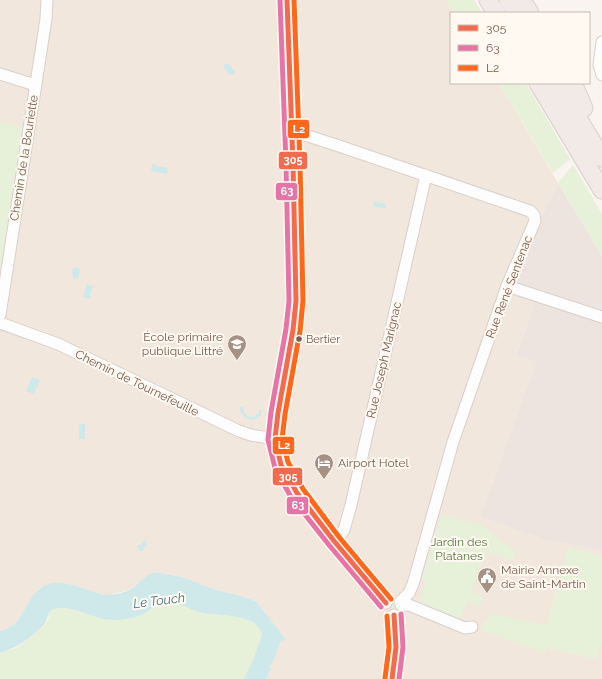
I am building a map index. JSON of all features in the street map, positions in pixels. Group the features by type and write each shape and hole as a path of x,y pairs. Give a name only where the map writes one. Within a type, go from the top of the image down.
{"highway":[{"path":"488,0 495,12"},
{"path":"508,0 515,12"},
{"path":"522,0 529,12"},
{"path":"536,0 542,12"},
{"path":"539,84 602,190"},
{"path":"558,84 602,158"},
{"path":"571,84 602,141"},
{"path":"574,84 584,108"}],"street":[{"name":"Chemin de la Bouriette","path":"0,316 46,19 47,0"},
{"path":"287,0 296,282 295,314 275,439 279,458 297,493 334,541 386,603 387,611 394,615"},
{"path":"602,42 599,65 602,75"},
{"path":"0,74 35,85"},
{"name":"Rue René Sentenac","path":"292,132 426,175 530,211 534,214 535,221 507,286 452,442 413,584 401,603"},
{"name":"Rue Joseph Marignac","path":"334,541 344,530 351,505 367,429 410,250 426,175"},
{"path":"507,286 602,317"},
{"name":"Chemin de Tournefeuille","path":"0,323 58,344 239,431 251,435 275,439"},
{"path":"386,603 393,599 464,628 472,627"},
{"path":"394,615 400,612 401,603"},
{"path":"392,679 395,658 394,615"}],"shaded area":[{"path":"0,0 446,0 453,12 450,12 450,84 500,84 558,183 542,215 512,293 535,302 516,354 536,362 480,517 546,540 602,551 602,679 266,679 272,669 269,667 273,662 281,641 285,640 256,601 216,590 182,577 155,572 129,590 108,595 61,583 50,584 39,588 23,613 11,627 0,631"},
{"path":"558,183 602,256 602,551 546,540 480,517 536,362 516,355 535,302 512,293 542,215"}],"green space":[{"path":"446,0 474,0 481,12 453,12"},
{"path":"500,84 527,84 570,159 553,173"},
{"path":"0,122 25,127 1,279 0,279"},
{"path":"573,165 602,214 602,256 558,183"},
{"name":"Jardin des Platanes","path":"441,514 481,525 516,553 512,561 487,551 471,592 483,597 480,606 467,602 460,619 452,618 420,602 426,582 423,578"},
{"path":"568,547 602,556 602,644 595,659 547,648 545,653 481,630 480,627 492,614 546,625"},
{"path":"176,603 203,613 228,615 246,619 259,628 262,635 244,679 0,679 0,653 16,648 44,626 52,609 72,609 95,617 115,620 142,614 163,604"}],"water":[{"path":"228,63 235,71 234,75 228,74 223,66"},
{"path":"153,163 157,166 168,168 167,174 151,171"},
{"path":"374,201 385,204 385,209 373,206"},
{"path":"75,267 79,268 79,275 77,279 74,279 73,277 72,270"},
{"path":"87,284 93,286 90,295 92,298 89,299 83,297"},
{"path":"32,377 40,380 34,394 26,391"},
{"path":"240,407 243,407 243,410 247,416 253,417 259,413 259,410 262,410 261,415 254,420 245,418 240,411"},
{"path":"79,424 85,424 85,439 79,439"},
{"path":"144,540 148,542 143,550 140,551 137,547 138,545 141,545"},
{"name":"Le Touch","path":"155,572 182,577 216,590 256,601 286,640 281,641 273,662 269,667 272,668 266,679 244,679 262,635 259,628 253,623 246,619 228,615 203,613 176,604 162,605 140,615 117,620 98,618 76,610 61,608 54,609 50,612 43,626 34,635 18,645 0,653 0,631 10,627 17,621 40,588 50,584 62,583 104,595 116,594 131,589 146,576"}],"transit line":[{"name":"63","path":"280,0 289,301 286,329 271,412 268,440 275,468 291,497 381,607"},
{"name":"305","path":"287,0 296,301 293,330 278,413 275,439 281,465 297,493 334,541 386,603"},
{"name":"L2","path":"294,0 303,301 300,331 282,439 288,462 303,489 339,537 391,599"},
{"name":"63","path":"399,679 403,647 401,614"},
{"name":"305","path":"392,679 396,647 394,615"},
{"name":"L2","path":"385,678 389,647 387,616"}],"place":[{"name":"Bertier","path":"299,339"},
{"name":"École primaire publique Littré","path":"237,361"},
{"name":"Airport Hotel","path":"324,480"},
{"name":"Mairie Annexe de Saint-Martin","path":"487,594"}]}
